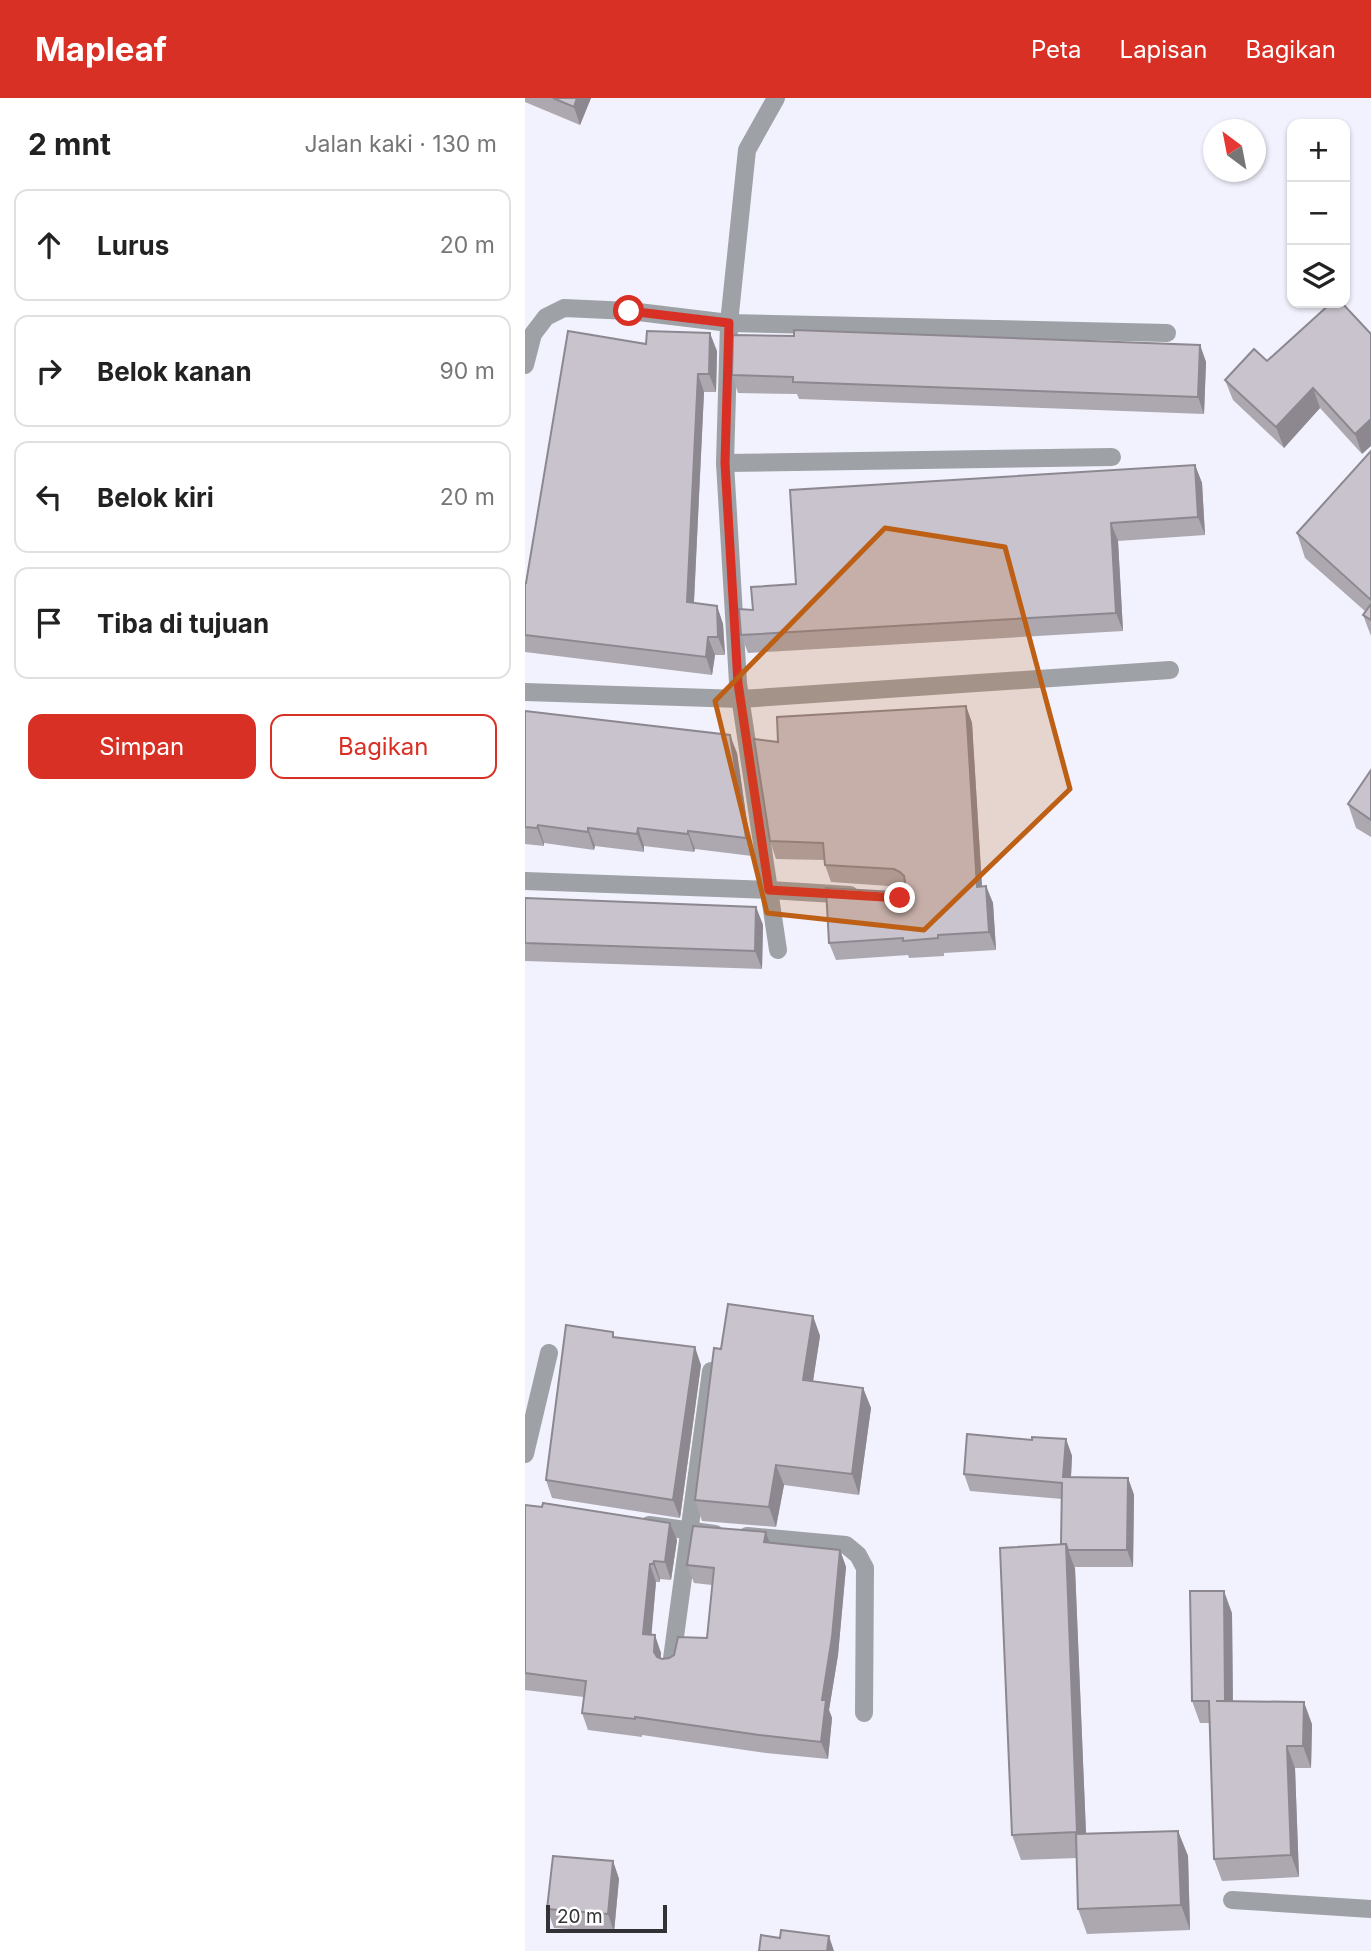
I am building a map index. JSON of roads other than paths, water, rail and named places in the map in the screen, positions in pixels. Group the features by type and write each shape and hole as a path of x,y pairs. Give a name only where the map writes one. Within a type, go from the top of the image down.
{"street":[{"path":"776,98 747,150 729,323 725,463 738,683 778,950"},
{"path":"525,365 533,334 546,317 564,308 629,311 729,323 1167,333"},
{"path":"725,463 1112,457"},
{"path":"525,692 741,699 1170,670"},
{"path":"525,881 861,896"},
{"path":"525,1454 549,1353"},
{"path":"671,1666 711,1371"},
{"path":"635,1523 690,1531 846,1545 858,1556 865,1568 864,1713"},
{"path":"1232,1900 1371,1909"}]}
